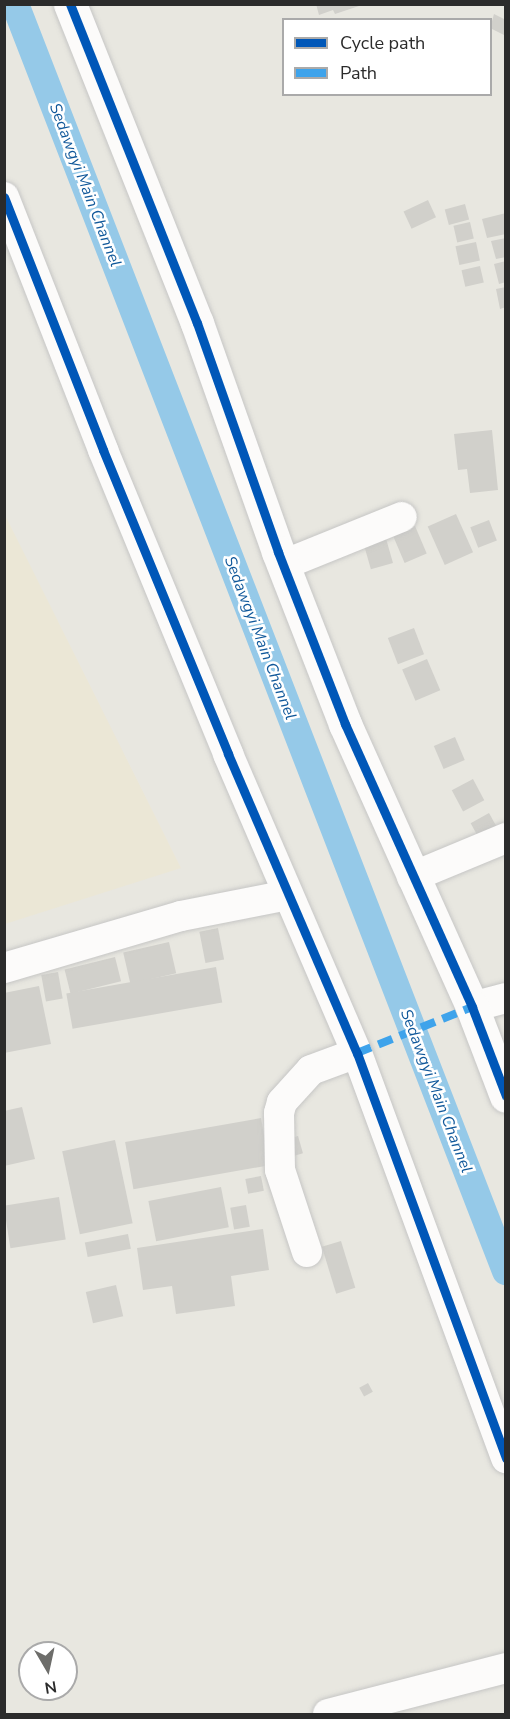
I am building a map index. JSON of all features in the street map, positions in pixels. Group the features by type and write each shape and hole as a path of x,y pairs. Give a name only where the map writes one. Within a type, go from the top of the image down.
{"street":[{"path":"70,4 197,323 283,565 345,724 472,1007 506,1096"},
{"path":"4,197 103,450 288,895 357,1053 506,1458"},
{"path":"283,565 402,517"},
{"path":"412,876 506,838"},
{"path":"4,968 181,916 288,895"},
{"path":"472,1007 506,998"},
{"path":"307,1252 280,1170 279,1113 282,1102 311,1071 357,1053"},
{"path":"328,1714 506,1668"}],"shaded area":[{"path":"4,513 181,868 5,924 4,924"}],"building":[{"path":"316,4 362,5 335,14 333,10 319,15"},
{"path":"494,14 506,20 506,36 492,29"},
{"path":"428,200 436,217 412,229 404,211"},
{"path":"465,204 469,219 449,225 445,209"},
{"path":"506,213 506,234 487,238 482,219"},
{"path":"470,222 474,239 457,242 453,226"},
{"path":"506,238 506,257 496,259 491,241"},
{"path":"476,242 480,261 459,265 455,246"},
{"path":"506,261 506,282 499,284 494,264"},
{"path":"480,266 484,283 465,287 461,270"},
{"path":"506,287 506,307 500,309 496,289"},
{"path":"492,430 498,490 470,493 467,469 458,470 454,434"},
{"path":"456,514 473,552 445,565 428,527"},
{"path":"489,520 497,541 478,548 470,527"},
{"path":"415,526 427,554 405,563 393,535"},
{"path":"385,535 393,563 371,569 363,541"},
{"path":"414,628 424,654 398,664 388,638"},
{"path":"427,659 440,690 415,701 402,670"},
{"path":"455,737 465,760 444,769 434,746"},
{"path":"473,779 484,800 463,811 452,790"},
{"path":"489,813 501,835 483,845 471,823"},
{"path":"218,928 224,959 205,963 199,932"},
{"path":"169,942 176,973 130,984 123,953"},
{"path":"115,957 121,981 71,994 65,970"},
{"path":"216,967 222,1002 73,1029 66,993"},
{"path":"58,972 63,999 46,1002 41,975"},
{"path":"39,986 51,1044 4,1053 4,993"},
{"path":"22,1107 35,1159 4,1166 4,1111"},
{"path":"261,1118 269,1165 133,1189 125,1142"},
{"path":"298,1136 303,1153 288,1158 283,1140"},
{"path":"115,1140 133,1223 80,1234 62,1151"},
{"path":"261,1176 264,1191 248,1194 245,1179"},
{"path":"221,1187 229,1227 156,1241 148,1201"},
{"path":"59,1197 66,1239 10,1248 4,1206"},
{"path":"246,1205 250,1227 234,1229 230,1208"},
{"path":"263,1229 269,1270 231,1276 235,1306 176,1314 172,1286 143,1290 137,1248"},
{"path":"128,1234 131,1249 88,1257 85,1242"},
{"path":"341,1241 355,1288 336,1294 322,1247"},
{"path":"116,1285 123,1316 93,1323 86,1292"},
{"path":"368,1383 373,1392 364,1397 359,1388"}],"waterway":[{"name":"Sedawgyi Main Channel","path":"15,4 506,1271"}],"marked path":[{"path":"357,1053 472,1007"}],"cycle path":[{"path":"70,4 197,323 278,552 345,724 472,1007 506,1096"},
{"path":"4,197 103,450 228,754 357,1053 506,1458"}]}
